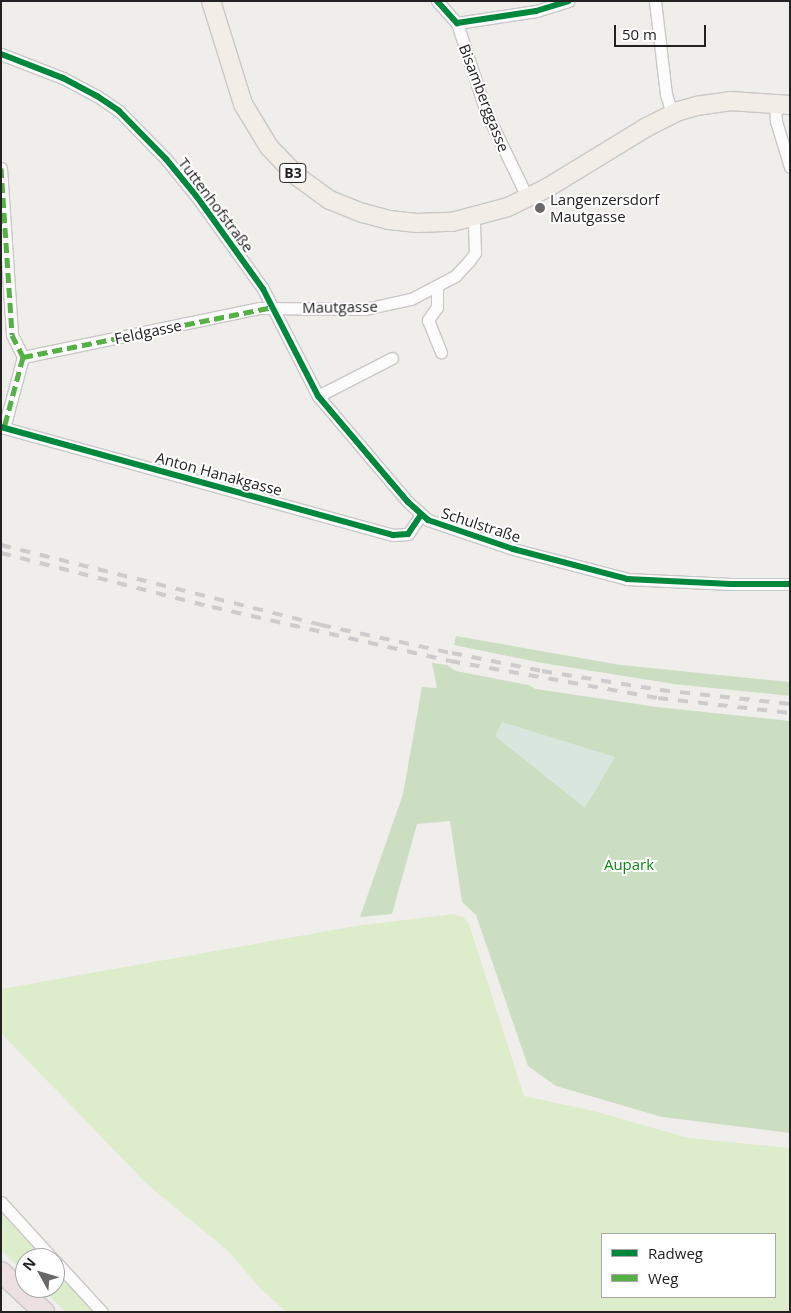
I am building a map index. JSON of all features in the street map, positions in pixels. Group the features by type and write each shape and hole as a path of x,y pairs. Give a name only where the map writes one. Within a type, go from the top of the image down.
{"highway":[{"path":"1,1272 44,1312"}],"main road":[{"name":"B3","path":"211,1 247,112 269,147 298,177 330,200 375,217 403,222 432,223 474,218 528,199 672,114 696,106 730,101 783,104"}],"street":[{"name":"Bisamberggasse","path":"437,1 457,23 486,112 528,199"},
{"path":"457,23 536,11 569,1"},
{"path":"655,1 666,94 672,114"},
{"name":"Tuttenhofstraße","path":"1,54 63,78 119,112 166,159 197,197 254,276 273,307"},
{"path":"783,104 776,121 790,167"},
{"path":"1,168 12,335 23,357 3,427"},
{"name":"Mautgasse","path":"273,307 365,309 411,299 437,288 455,276 475,253 474,218"},
{"path":"437,288 437,308 428,320 441,353"},
{"name":"Feldgasse","path":"23,357 273,307"},
{"name":"Schulstraße","path":"273,307 318,396 422,516 437,524 513,549 627,578 732,584 790,584"},
{"path":"318,396 392,358"},
{"name":"Anton Hanakgasse","path":"3,427 393,534 408,534 422,516"},
{"path":"1,1202 43,1248"},
{"path":"65,1272 102,1312"}],"green space":[{"path":"456,636 621,665 790,682 790,696 674,684 542,663 454,645"},
{"name":"Aupark","path":"432,663 447,665 456,671 528,685 536,689 657,707 790,721 790,1133 662,1117 556,1086 528,1066 476,915 462,902 450,821 417,824 392,914 360,917 403,794 422,687 437,688"},
{"path":"454,914 464,918 469,924 524,1096 594,1111 688,1138 790,1148 790,1312 287,1312 261,1289 228,1251 148,1185 1,1033 1,989 356,926"},
{"path":"1,1213 34,1248 15,1248 15,1263 1,1250"},
{"path":"65,1281 95,1312 66,1312 51,1298 65,1298"}],"shaded area":[{"path":"502,722 615,757 585,808 495,736"}],"railway":[{"path":"1,545 321,625 452,653 542,671 660,690 790,704"},
{"path":"1,553 212,607 450,661 658,698 790,713"}],"marked path":[{"path":"1,168 12,335 23,357 4,428"},
{"path":"23,357 273,307"}],"cycle path":[{"path":"437,1 457,23 536,11 569,1"},
{"path":"1,54 63,78 97,96 119,111 166,159 197,197 263,289 318,396 408,502 428,520 513,549 627,579 731,584 790,584"},
{"path":"1,427 393,535 408,534 421,515"}],"place":[{"name":"Langenzersdorf Mautgasse","path":"540,208"}]}
